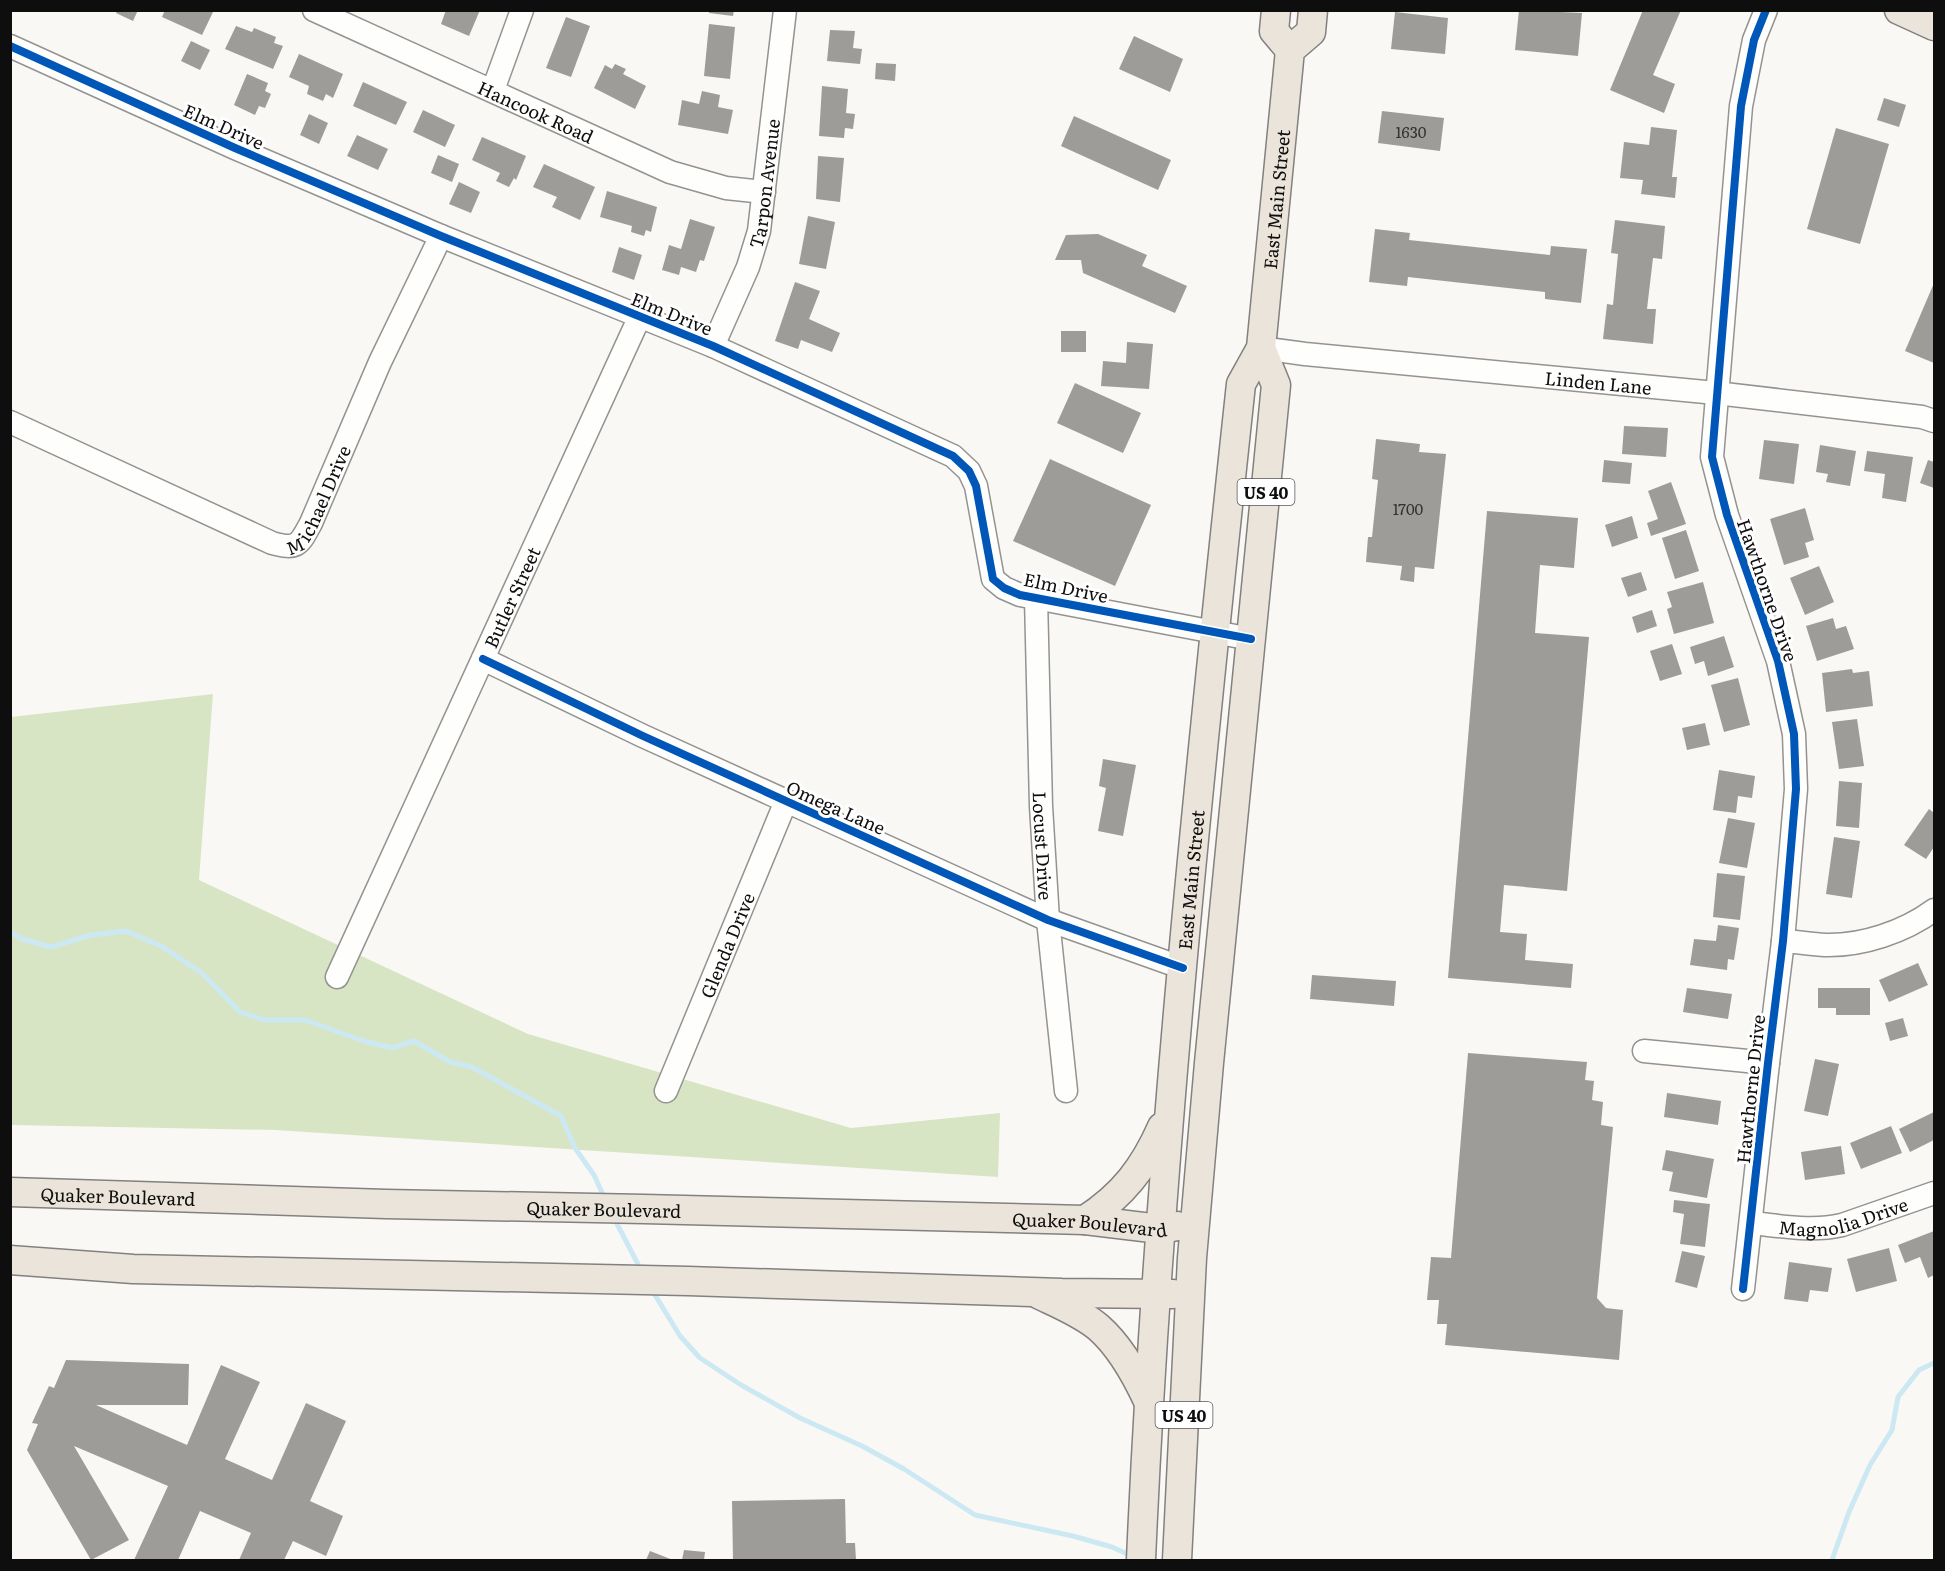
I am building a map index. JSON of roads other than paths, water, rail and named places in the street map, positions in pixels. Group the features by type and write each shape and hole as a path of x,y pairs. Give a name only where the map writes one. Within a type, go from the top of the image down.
{"main road":[{"path":"1276,10 1274,31 1290,50 1311,32 1313,10"},
{"path":"1899,10 1935,26"},
{"name":"East Main Street","path":"1141,1560 1148,1401 1160,1229 1215,633 1241,384 1261,348 1290,50"},
{"name":"East Main Street","path":"1178,1549 1195,1224 1276,385 1261,348"},
{"path":"1085,1220 1117,1196 1138,1172 1153,1148 1170,1108"},
{"name":"Quaker Boulevard","path":"10,1192 386,1204 1085,1220 1160,1229 1195,1224"},
{"path":"10,1260 133,1269 1190,1294"},
{"path":"1032,1292 1085,1318 1098,1327 1120,1352 1148,1401"}],"street":[{"name":"Hancook Road","path":"314,10 670,172 726,188 764,192"},
{"path":"493,90 522,10"},
{"name":"Tarpon Avenue","path":"713,346 755,247 759,231 785,10"},
{"name":"Hawthorne Drive","path":"1743,1289 1783,941 1796,789 1794,734 1778,661 1727,515 1712,457 1741,106 1754,40 1766,10"},
{"name":"Elm Drive","path":"10,46 235,148 441,236 713,346 953,456 969,471 976,486 993,579 1004,588 1020,595 1251,639"},
{"name":"Michael Drive","path":"10,422 272,543 288,548 296,545 311,523 380,362 441,236"},
{"name":"Butler Street","path":"337,976 640,316"},
{"name":"Linden Lane","path":"1261,348 1716,393 1922,417 1935,421"},
{"name":"Locust Drive","path":"1036,598 1041,806 1048,920 1066,1091"},
{"name":"Omega Lane","path":"483,659 643,736 1048,920 1183,968"},
{"name":"Glenda Drive","path":"666,1091 786,801"},
{"path":"1783,941 1826,945 1861,941 1901,930 1935,910"},
{"path":"1644,1051 1768,1063"},
{"name":"Magnolia Drive","path":"1751,1223 1826,1229 1842,1226 1935,1193"}],"waterway":[{"path":"10,932 22,939 51,947 91,935 126,931 161,946 202,973 240,1012 264,1020 305,1020 364,1041 392,1048 414,1041 450,1062 472,1067 561,1116 575,1148 594,1175 605,1199"},
{"path":"614,1218 642,1272"},
{"path":"652,1290 680,1336 700,1358 741,1385 800,1418 862,1446 904,1469 975,1515 1073,1536 1112,1547 1132,1556"},
{"path":"1832,1560 1849,1512 1870,1465 1892,1430 1898,1397 1919,1370 1934,1363"}]}
